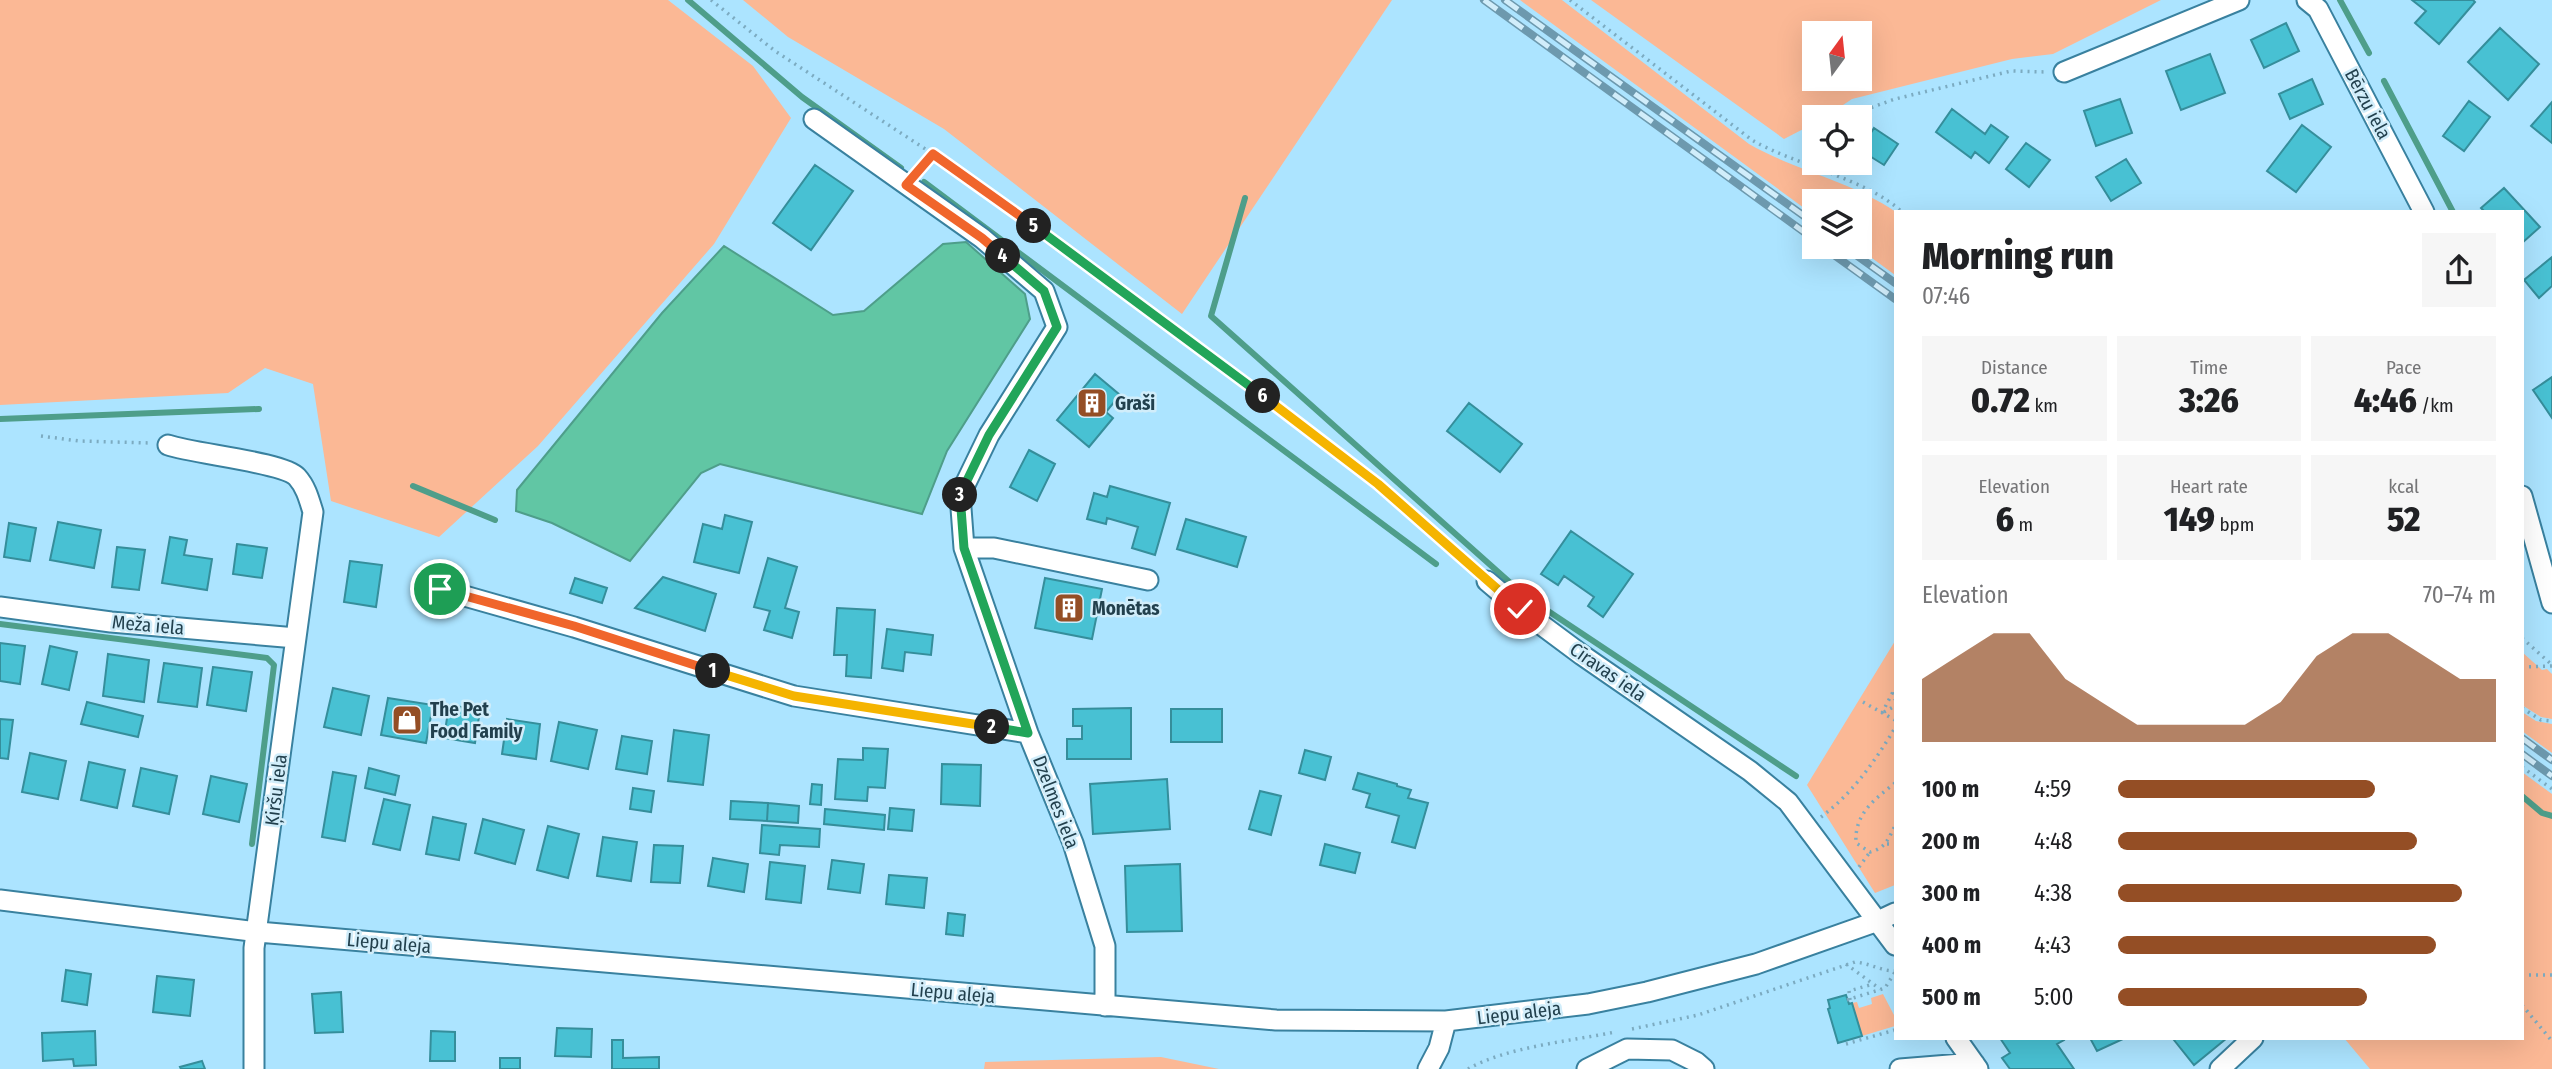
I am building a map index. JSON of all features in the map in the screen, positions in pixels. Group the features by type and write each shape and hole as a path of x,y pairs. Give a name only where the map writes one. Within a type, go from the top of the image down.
{"street":[{"path":"2064,72 2239,0"},
{"name":"Bērzu iela","path":"2307,0 2318,9 2423,210"},
{"name":"Dzelmes iela","path":"814,119 982,238 1044,291 1057,327 989,435 960,495 964,548 1028,733 1073,843 1105,946 1105,1006"},
{"name":"Ķiršu iela","path":"168,445 295,474 306,490 313,512 254,948 254,1069"},
{"path":"2524,503 2552,603"},
{"path":"964,548 994,548 1148,580"},
{"name":"Cīravas iela","path":"1487,580 1551,632 1750,771 1788,802 1886,917 1894,942"},
{"path":"440,589 574,626 794,696 1028,733"},
{"name":"Meža iela","path":"0,607 111,622 296,638"},
{"name":"Liepu aleja","path":"0,900 258,932 1276,1020 1446,1021 1588,1004 1756,964 1886,917"},
{"path":"1428,1069 1439,1048 1446,1021"},
{"path":"1957,1040 1976,1066"},
{"path":"2220,1069 2251,1040"},
{"path":"1587,1069 1627,1049 1672,1049 1704,1069"},
{"path":"1900,1069 1976,1066"}],"path":[{"path":"711,0 775,51 933,154 1112,282 1378,484 1487,580"},
{"path":"1570,0 1752,140 1802,163"},
{"path":"1872,107 1895,99 2011,71 2064,72"},
{"path":"906,185 933,154"},
{"path":"1831,175 1880,196 1899,210"},
{"path":"41,436 168,445"},
{"path":"2524,640 2552,665"},
{"path":"2524,667 2552,665"},
{"path":"1882,713 1894,692"},
{"path":"1863,702 1894,719"},
{"path":"1882,713 1894,707"},
{"path":"2524,709 2541,720 2552,721"},
{"path":"1814,822 1830,811 1861,778 1894,730"},
{"path":"2524,768 2552,789"},
{"path":"1870,852 1856,843 1861,816 1875,799 1894,784"},
{"path":"1887,844 1894,828"},
{"path":"1855,875 1870,852 1887,844 1894,844"},
{"path":"1468,1069 1482,1061 1513,1053 1698,1015 1846,964 1866,963 1894,972"},
{"path":"1846,964 1880,989"},
{"path":"1873,984 1849,991 1849,1000 1885,988 1894,974"},
{"path":"2524,975 2552,975"},
{"path":"2524,1007 2552,1041"},
{"path":"1846,1044 1894,1030"}],"shaded area":[{"path":"0,0 668,0 753,66 791,118 714,244 538,446 439,537 331,501 313,384 265,368 228,393 0,405"},
{"path":"743,0 1392,0 1182,314 944,129 788,37"},
{"path":"1520,0 1562,0 1749,144 1802,169 1802,175 1819,175 1854,189 1802,189 1802,206"},
{"path":"1591,0 2161,0 2053,54 2012,59 1852,99 1843,105 1802,105 1802,130 1784,139"},
{"path":"1872,198 1894,211 1894,274 1872,258"},
{"path":"966,242 1025,294 1030,319 947,451 922,514 720,464 701,473 630,561 552,523 516,511 517,490 662,313 724,246 833,315 864,311 943,244"},
{"path":"1894,643 1894,885 1875,893 1807,785"},
{"path":"2524,654 2542,670 2547,669 2552,674 2552,719 2541,717 2524,706"},
{"path":"2524,713 2536,721 2552,724 2552,753 2524,732"},
{"path":"2524,773 2552,794 2552,1069 2370,1069 2346,1040 2524,1040"},
{"path":"1883,994 1894,1015 1894,1026 1862,1036 1852,1003 1857,1002 1859,1008 1872,1004 1871,998"},
{"path":"1161,1057 1219,1069 984,1069 985,1062"}],"building":[{"path":"2412,0 2475,2 2439,44 2415,23 2426,11"},
{"path":"2286,23 2299,51 2264,68 2251,40"},
{"path":"2500,28 2539,64 2508,100 2468,62"},
{"path":"2210,54 2225,93 2181,110 2166,71"},
{"path":"2312,79 2323,104 2290,119 2279,94"},
{"path":"2120,99 2132,133 2096,146 2084,111"},
{"path":"2469,101 2490,117 2464,151 2443,136"},
{"path":"2552,102 2552,143 2531,126"},
{"path":"1952,109 1985,134 1991,125 2008,137 1989,163 1975,152 1971,158 1936,132"},
{"path":"2302,125 2331,147 2296,192 2267,171"},
{"path":"1874,128 1898,144 1884,165 1872,158"},
{"path":"2026,143 2050,160 2029,187 2006,169"},
{"path":"2126,159 2141,183 2111,201 2096,177"},
{"path":"815,165 853,191 811,250 773,223"},
{"path":"2504,188 2540,227 2524,241 2524,210 2481,208"},
{"path":"2552,257 2552,286 2539,298 2524,280"},
{"name":"Graši","path":"1095,374 1120,395 1106,412 1113,418 1089,447 1057,420"},
{"path":"2552,377 2552,418 2533,390"},
{"path":"1469,403 1522,444 1500,472 1447,431"},
{"path":"1029,450 1055,464 1037,501 1010,487"},
{"path":"1110,486 1170,503 1155,555 1132,548 1138,527 1107,518 1106,524 1087,519 1094,493 1107,497"},
{"path":"725,515 752,522 739,573 694,562 703,524 722,529"},
{"path":"1186,519 1246,537 1237,567 1177,549"},
{"path":"58,522 101,530 94,568 50,560"},
{"path":"9,523 36,528 30,561 4,557"},
{"path":"1571,531 1633,574 1603,617 1588,606 1594,597 1564,576 1558,585 1541,574"},
{"path":"170,537 187,540 184,555 212,559 207,590 162,583"},
{"path":"237,544 267,548 262,578 233,574"},
{"path":"117,547 145,550 139,590 112,587"},
{"path":"768,558 797,567 785,608 799,612 792,638 764,630 770,611 754,607"},
{"path":"350,561 382,565 376,607 344,602"},
{"path":"663,577 716,594 705,631 635,608"},
{"path":"575,578 607,588 602,603 570,593"},
{"name":"Monētas","path":"1045,578 1102,589 1092,639 1035,628"},
{"path":"837,608 875,610 871,678 846,676 847,655 834,655"},
{"path":"887,629 933,635 931,655 905,652 903,671 882,668"},
{"path":"0,643 25,646 20,684 0,681"},
{"path":"50,646 77,652 69,690 42,684"},
{"path":"108,654 149,660 144,702 103,696"},
{"path":"164,663 202,668 197,707 158,702"},
{"path":"213,667 252,672 246,711 207,705"},
{"path":"333,688 369,696 361,735 324,727"},
{"name":"The Pet Food Family","path":"388,698 433,705 426,743 381,735"},
{"path":"87,702 143,716 138,737 81,724"},
{"path":"449,705 480,710 475,743 444,738"},
{"path":"1131,708 1131,759 1067,759 1067,739 1082,739 1082,726 1073,726 1073,709"},
{"path":"1171,709 1222,709 1222,742 1171,742"},
{"path":"0,719 13,720 8,759 0,758"},
{"path":"507,719 540,724 536,759 502,754"},
{"path":"559,722 597,730 588,769 551,761"},
{"path":"674,730 709,735 703,785 668,781"},
{"path":"622,736 652,741 647,774 616,769"},
{"path":"863,748 888,749 885,788 868,787 867,801 835,799 838,759 863,760"},
{"path":"1305,750 1331,757 1325,780 1299,773"},
{"path":"30,753 66,761 58,799 22,792"},
{"path":"89,762 125,770 117,808 81,800"},
{"path":"942,764 981,765 980,806 941,804"},
{"path":"141,768 177,776 169,814 133,806"},
{"path":"369,768 399,776 395,795 365,788"},
{"path":"333,772 356,776 345,841 322,837"},
{"path":"1358,773 1411,790 1408,798 1428,803 1415,848 1392,842 1399,816 1366,807 1370,794 1353,789"},
{"path":"211,776 247,784 239,822 203,814"},
{"path":"1167,779 1170,829 1093,834 1090,784"},
{"path":"812,784 822,785 821,805 810,804"},
{"path":"633,788 654,791 651,812 630,809"},
{"path":"1260,791 1281,796 1271,835 1249,829"},
{"path":"384,799 410,805 400,850 373,844"},
{"path":"731,801 768,803 767,821 730,819"},
{"path":"768,803 799,806 798,823 767,821"},
{"path":"890,808 914,810 912,831 888,829"},
{"path":"825,809 885,815 884,830 824,824"},
{"path":"433,817 466,824 459,860 426,854"},
{"path":"483,819 524,830 515,864 475,853"},
{"path":"762,825 820,829 819,847 780,845 779,855 760,853"},
{"path":"548,826 579,834 568,878 537,870"},
{"path":"603,837 637,842 631,881 597,876"},
{"path":"1325,844 1360,853 1355,873 1320,865"},
{"path":"654,845 683,846 680,883 651,882"},
{"path":"713,858 748,864 744,892 708,886"},
{"path":"832,860 864,864 860,893 828,889"},
{"path":"770,862 805,866 801,903 766,899"},
{"path":"1180,864 1182,931 1127,932 1125,866"},
{"path":"889,875 927,878 924,908 886,904"},
{"path":"948,913 965,915 963,936 946,934"},
{"path":"66,970 91,974 87,1005 62,1001"},
{"path":"157,976 194,980 190,1016 153,1012"},
{"path":"341,992 343,1032 315,1033 312,994"},
{"path":"1846,995 1849,1004 1852,1003 1862,1036 1838,1043 1828,1000"},
{"path":"557,1028 592,1029 591,1057 555,1056"},
{"path":"95,1031 96,1065 74,1066 73,1059 43,1061 42,1033"},
{"path":"431,1031 455,1032 455,1061 430,1061"},
{"path":"612,1040 623,1040 623,1058 659,1057 659,1069 612,1069"},
{"path":"2001,1040 2064,1040 2057,1044 2074,1069 2010,1069 2002,1058 2010,1053"},
{"path":"2091,1040 2121,1040 2097,1051"},
{"path":"2174,1040 2225,1040 2194,1065"},
{"path":"500,1058 520,1058 520,1069 500,1069"},
{"path":"202,1061 205,1069 180,1067"}],"waterway":[{"path":"688,0 802,97 901,168"},
{"path":"2340,0 2369,53"},
{"path":"2384,81 2452,210"},
{"path":"924,182 1436,564"},
{"path":"1245,198 1211,316 1524,595 1796,776"},
{"path":"0,419 259,409"},
{"path":"413,486 495,520"},
{"path":"0,624 267,658 274,665 252,844"},
{"path":"2524,798 2542,813 2552,816"}],"railway":[{"path":"1484,0 1802,231"},
{"path":"1505,0 1802,215"},
{"path":"1840,259 1894,298"},
{"path":"1862,259 1894,282"},
{"path":"2524,739 2552,760"},
{"path":"2524,755 2552,776"}],"place":[{"name":"Graši","path":"1092,403"},
{"name":"Monētas","path":"1069,608"},
{"name":"The Pet Food Family","path":"407,720"}],"route":[{"path":"440,589 574,626 794,696 1028,733 964,548 960,495 989,435 1057,327 1044,291 982,238 906,185 933,154 1112,282 1378,484 1520,609"}]}
